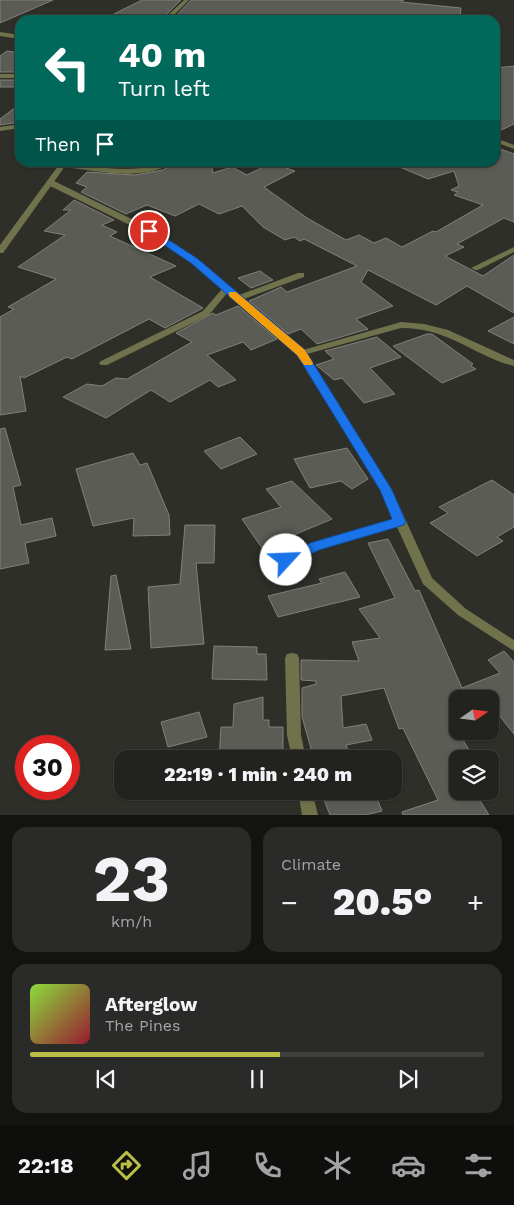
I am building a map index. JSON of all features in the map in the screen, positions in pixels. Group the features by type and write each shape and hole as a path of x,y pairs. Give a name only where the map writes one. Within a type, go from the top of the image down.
{"street":[{"path":"171,15 187,0"},
{"path":"0,34 15,36"},
{"path":"0,76 15,76"},
{"path":"0,129 15,127"},
{"path":"500,142 514,147"},
{"path":"0,252 62,167"},
{"path":"93,167 142,172 162,167"},
{"path":"51,183 149,231 194,261 301,353 386,490 427,581 462,612 514,646"},
{"path":"475,268 514,249"},
{"path":"238,298 301,274"},
{"path":"104,363 206,313 226,289"},
{"path":"301,353 402,325 416,324 436,327 514,363"},
{"path":"286,560 315,547 400,522"},
{"path":"292,658 294,735 297,750"},
{"path":"308,800 310,815"}],"building":[{"path":"0,0 53,0 15,15 0,23"},
{"path":"142,0 181,0 166,15 112,15"},
{"path":"191,0 404,0 401,2 461,8 460,15 177,15"},
{"path":"7,51 15,52 15,72 0,72 0,56"},
{"path":"514,66 514,124 500,131 500,67"},
{"path":"0,80 15,80 15,87 0,87"},
{"path":"15,108 15,123 0,125 0,119"},
{"path":"500,149 514,154 514,222 504,218 457,244 464,247 445,256 483,276 514,255 514,313 467,286 436,305 368,270 361,282 393,306 356,319 368,329 317,344 301,329 288,334 249,301 281,287 287,292 357,266 304,239 300,241 294,237 285,240 263,227 242,206 219,214 199,204 175,216 147,205 126,214 81,192 87,187 76,183 87,172 135,175 163,170 168,167 212,167 213,173 232,167 247,175 263,167 283,167 295,171 264,187 307,218 346,240 359,235 374,243 386,238 402,247 433,231 436,232 483,205 454,195 458,192 451,190 459,186 454,171 428,179 400,167 500,167"},
{"path":"74,200 114,220 102,225 117,232 110,236 176,266 150,277 203,308 165,328 149,319 72,359 67,357 24,378 20,376 26,411 0,415 0,317 14,309 8,307 56,279 18,267 65,235 44,231 71,210 63,210"},
{"path":"260,271 273,280 251,288 238,278"},
{"path":"238,306 277,339 251,350 243,342 207,355 236,380 218,387 210,380 170,402 151,390 106,418 63,397 87,384 102,386 116,378 127,379 192,342 176,333 213,313 216,315"},
{"path":"514,317 514,344 488,331"},
{"path":"432,334 473,364 471,366 476,369 442,383 393,346"},
{"path":"377,337 401,357 370,368 395,394 364,403 342,378 334,380 316,365 334,359 325,351"},
{"path":"5,428 21,485 13,487 21,525 52,518 56,536 25,543 29,563 0,569 0,429"},
{"path":"240,437 257,454 221,469 204,451"},
{"path":"347,448 368,479 352,489 341,481 310,488 294,459"},
{"path":"133,453 140,465 147,463 169,515 170,535 133,536 134,518 93,526 76,469"},
{"path":"492,480 514,495 514,527 497,537 503,541 477,556 430,523 448,513 439,507"},
{"path":"292,481 332,519 289,537 295,545 266,554 242,519 281,507 266,489"},
{"path":"185,525 215,525 214,563 196,563 204,644 151,648 148,587 180,584"},
{"path":"388,539 415,591 419,590 462,688 500,673 488,660 504,651 514,662 514,734 499,715 499,690 449,690 449,740 463,740 469,750 449,750 449,800 480,800 489,815 403,815 402,812 438,800 403,728 399,729 384,688 341,696 343,728 366,724 372,740 346,745 348,750 311,750 302,717 302,688 316,684 316,681 301,680 301,660 359,661 352,642 380,638 359,609 395,598 368,543"},
{"path":"345,572 360,597 278,617 268,596 322,583 319,579"},
{"path":"116,575 131,649 105,650 111,576"},
{"path":"214,646 257,647 257,654 266,654 267,680 212,679"},
{"path":"263,697 263,720 269,720 269,727 283,727 283,750 220,750 221,727 233,727 234,704"},
{"path":"199,712 207,737 168,747 161,722"},
{"path":"324,800 378,800 382,811 365,815 330,815"}],"slow traffic":[{"path":"232,294 301,353 308,363"}],"route":[{"path":"149,231 194,261 301,353 358,442 386,490 400,522 315,547 286,560"}]}
